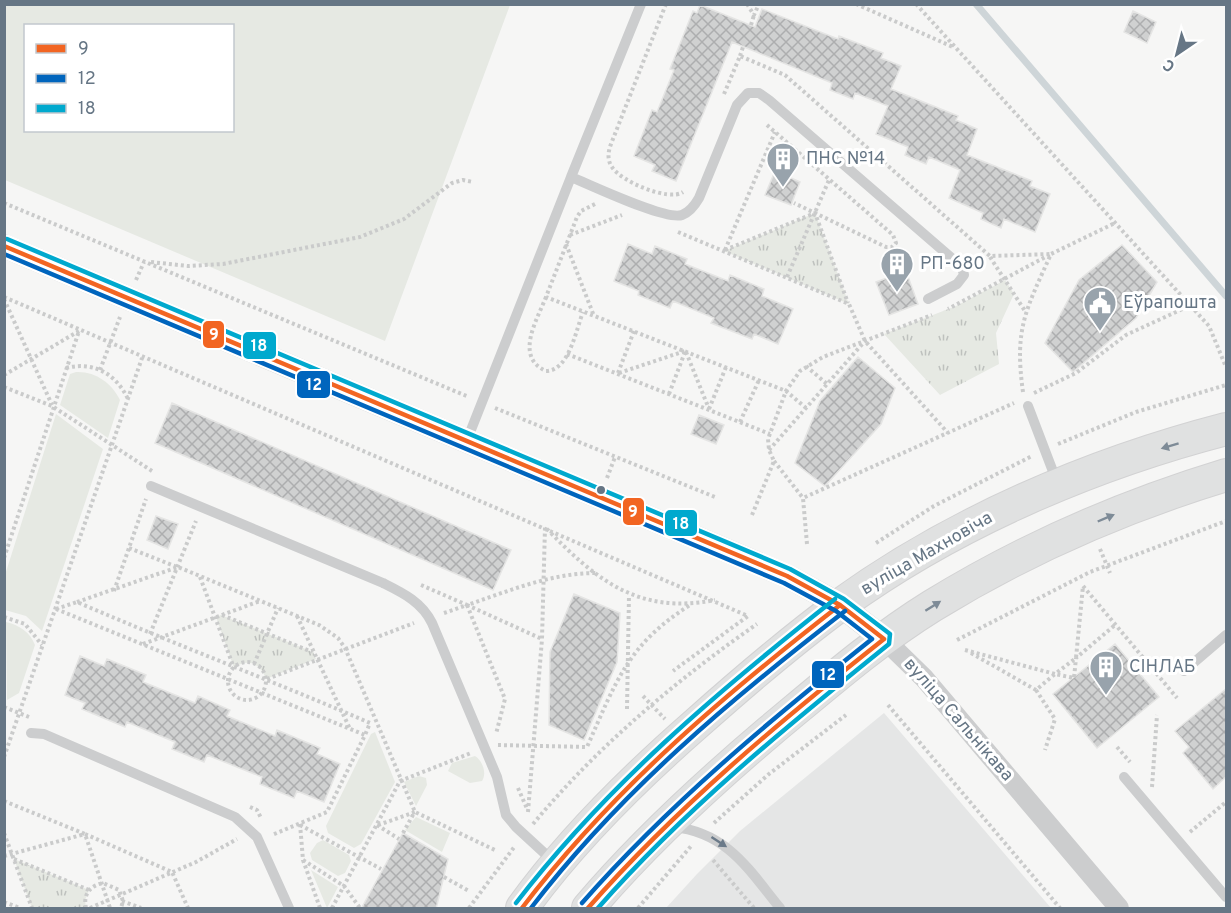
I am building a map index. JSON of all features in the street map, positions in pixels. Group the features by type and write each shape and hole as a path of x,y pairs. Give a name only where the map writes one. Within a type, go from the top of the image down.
{"main road":[{"name":"вуліца Махновіча","path":"522,909 557,864 611,805 674,744 840,605 939,544 1058,486 1156,450 1227,429"},
{"path":"588,909 663,826 725,769 884,639 958,591 1055,542 1153,500 1227,475"}],"street":[{"name":"вуліца Сальнікава","path":"4,246 787,576 840,605 884,639 924,678 1119,909"}],"lane":[{"path":"467,440 641,4"},
{"path":"571,177 662,214 682,215 692,209 699,198 740,100 748,93 759,93 962,267 964,274 960,282 928,299"},
{"path":"1026,402 1058,486"},
{"path":"151,486 401,592 415,601 429,617 497,777 506,815 524,835 557,864"},
{"path":"1184,671 1227,635"},
{"path":"31,733 45,734 216,806 251,830 261,845 289,909"},
{"path":"1124,777 1227,897"},
{"path":"663,826 703,834 732,851 780,909"}],"path":[{"path":"666,4 611,144 609,159 614,170 624,178 666,196 679,195 688,185"},
{"path":"747,4 754,15"},
{"path":"751,25 759,4"},
{"path":"856,4 956,48"},
{"path":"916,4 1214,334 1227,367"},
{"path":"723,99 743,47"},
{"path":"740,56 786,75 990,256 1026,312"},
{"path":"767,125 893,235 896,239 895,245 886,247 794,203"},
{"path":"724,251 775,132"},
{"path":"144,261 188,266 223,264 360,237 404,219 452,183 463,180 473,182"},
{"path":"787,277 830,180"},
{"path":"4,203 715,497"},
{"path":"583,312 561,365 552,371 536,366 529,355 529,341 569,235 581,211 588,206 603,204"},
{"path":"569,235 629,212 620,208"},
{"path":"724,251 815,213"},
{"path":"815,213 865,341 948,434"},
{"path":"807,544 803,498 774,461 769,450 770,434 786,391 794,378 806,366 956,306 1051,254 1115,223"},
{"path":"671,229 849,304"},
{"path":"566,244 594,316"},
{"path":"990,256 1051,254"},
{"path":"1026,402 1019,353 1026,312 1051,254"},
{"path":"546,297 786,391 806,408"},
{"path":"4,298 545,527 748,616 673,671"},
{"path":"4,298 29,359 52,406"},
{"path":"803,498 1026,402 1076,373 1126,335 1190,306"},
{"path":"4,375 79,331"},
{"path":"4,558 52,406 79,331"},
{"path":"618,374 634,331"},
{"path":"769,450 865,341"},
{"path":"618,374 685,351"},
{"path":"669,394 685,351"},
{"path":"685,351 709,410"},
{"path":"567,354 770,434"},
{"path":"4,757 142,358"},
{"path":"66,368 86,365 100,370 115,380 128,399"},
{"path":"806,366 826,384"},
{"path":"709,410 726,367"},
{"path":"740,422 759,380"},
{"path":"4,387 52,406"},
{"path":"752,515 774,461"},
{"path":"114,591 151,486"},
{"path":"150,634 201,507"},
{"path":"957,639 1090,572 1227,521"},
{"path":"545,527 596,573 630,595 659,603 690,605 715,600"},
{"path":"516,783 528,812 542,639 545,527"},
{"path":"129,548 326,629 345,648 415,812 497,851"},
{"path":"56,609 114,591 178,567"},
{"path":"266,679 429,617 544,579 566,574 596,573"},
{"path":"200,576 218,616 234,668"},
{"path":"1045,750 1055,719 1036,690 965,650 1074,678 1083,586 1177,698"},
{"path":"437,591 542,639"},
{"path":"627,709 630,595"},
{"path":"142,644 259,601 287,612"},
{"path":"77,603 370,723 376,721"},
{"path":"466,605 505,699 496,734 504,754"},
{"path":"332,909 400,781 484,748 500,745 587,747 628,660 658,628 690,605"},
{"path":"254,664 278,608"},
{"path":"56,609 365,735"},
{"path":"218,616 313,652"},
{"path":"297,616 350,729"},
{"path":"4,617 25,624 42,645"},
{"path":"470,909 524,835 575,777 624,728 687,675 758,624"},
{"path":"1036,690 1115,625"},
{"path":"243,663 254,664 262,670 266,679 261,693 252,699 241,698 232,691 229,680 234,668 243,663"},
{"path":"888,705 1060,909"},
{"path":"4,706 20,712"},
{"path":"1152,788 1157,715"},
{"path":"638,909 703,834 749,791 846,716"},
{"path":"268,836 327,812 370,723"},
{"path":"4,801 172,872 188,909"},
{"path":"1189,833 1227,802"},
{"path":"377,825 415,812"},
{"path":"403,833 415,812"},
{"path":"300,824 381,869"},
{"path":"300,824 303,860 321,909"},
{"path":"377,825 399,839"},
{"path":"141,909 122,898 114,886 103,883 89,890 85,900 88,909 116,898 122,898 196,862 251,830"},
{"path":"4,833 32,909"},
{"path":"4,856 85,834"},
{"path":"85,834 110,909"},
{"path":"707,852 754,909"},
{"path":"14,859 89,890"},
{"path":"303,860 344,886 360,909"},
{"path":"444,877 469,891"},
{"path":"122,898 122,909"},
{"path":"4,902 20,909"}],"shaded area":[{"path":"884,713 1051,908 666,908 740,831"}],"green space":[{"path":"4,5 510,5 385,341 5,180"},
{"path":"815,213 849,304 724,251"},
{"path":"1005,280 1014,294 996,333 999,364 940,395 884,334 956,306"},
{"path":"83,372 102,379 108,383 120,400 108,438 60,405 70,374"},
{"path":"56,414 103,449 42,631 26,616 5,610 5,575"},
{"path":"221,615 313,652 316,659 266,679 261,669 253,664 244,663 234,668 216,617"},
{"path":"6,622 24,630 35,645 19,693 7,700"},
{"path":"375,732 395,782 361,844 354,848 328,833 326,826 371,734"},
{"path":"475,756 483,768 482,781 470,783 448,771 452,763"},
{"path":"419,776 426,778 427,785 416,806 404,782"},
{"path":"416,817 450,833 442,852 405,830"},
{"path":"323,840 349,855 351,861 345,873 338,876 312,860 310,853 317,843"},
{"path":"14,859 89,890 85,900 86,908 32,908"},
{"path":"311,870 338,887 327,908"}],"building":[{"path":"700,5 755,27 762,9 838,39 839,36 883,53 881,58 901,66 891,89 958,116 956,120 977,129 967,155 1032,181 1030,186 1050,194 1035,232 1004,219 1001,228 981,219 983,213 949,198 960,170 929,157 926,164 905,155 908,147 876,134 888,106 855,93 853,99 830,90 832,83 732,42 676,181 652,171 655,165 634,156 652,110 657,112 674,70 670,69 693,11 697,13"},
{"path":"1133,11 1156,22 1147,43 1124,32"},
{"name":"ПНС №14","path":"775,171 800,182 791,205 765,195"},
{"path":"628,244 652,254 655,246 687,259 685,264 728,281 730,275 764,289 762,296 793,309 778,344 754,334 752,339 711,323 714,318 673,301 670,308 638,295 639,291 614,281"},
{"path":"1122,245 1157,282 1136,318 1073,372 1045,343 1079,280"},
{"name":"РП-680","path":"906,271 918,304 889,315 876,282"},
{"path":"858,357 895,388 881,424 825,486 795,463 820,401"},
{"path":"172,403 511,550 493,590 155,443"},
{"path":"699,415 724,425 716,444 691,434"},
{"path":"156,516 178,524 168,549 147,540"},
{"path":"574,594 620,613 617,662 584,740 549,725 550,652"},
{"name":"СІНЛАБ","path":"1115,644 1159,697 1097,748 1053,694"},
{"path":"80,656 104,666 107,659 146,675 143,682 195,703 198,696 230,710 227,716 275,736 277,730 320,748 317,754 340,764 324,802 297,791 294,798 260,784 262,777 207,755 204,762 172,749 175,742 127,722 125,727 82,709 85,703 65,695"},
{"path":"1227,688 1227,776 1213,789 1183,753 1189,747 1175,731"},
{"path":"403,833 448,859 436,909 361,909"}],"waterway":[{"path":"976,4 1226,296"}],"transit line":[{"name":"18","path":"7,239 790,569 844,599 890,634 889,644 812,706 701,803 598,908"},
{"name":"9","path":"4,246 787,576 840,605 884,639 768,734 693,800 588,908"},
{"name":"12","path":"4,254 784,583 836,611 872,639 721,765 650,832 582,903"},
{"name":"18","path":"516,903 551,860 626,779 707,705 835,599"},
{"name":"9","path":"522,908 593,824 631,784 754,674 840,605"},
{"name":"12","path":"531,908 601,825 678,749 845,611"}],"place":[{"name":"ПНС №14","path":"783,188"},
{"name":"РП-680","path":"897,293"},
{"name":"Еўрапошта","path":"1100,332"},
{"name":"СІНЛАБ","path":"1106,696"}]}
